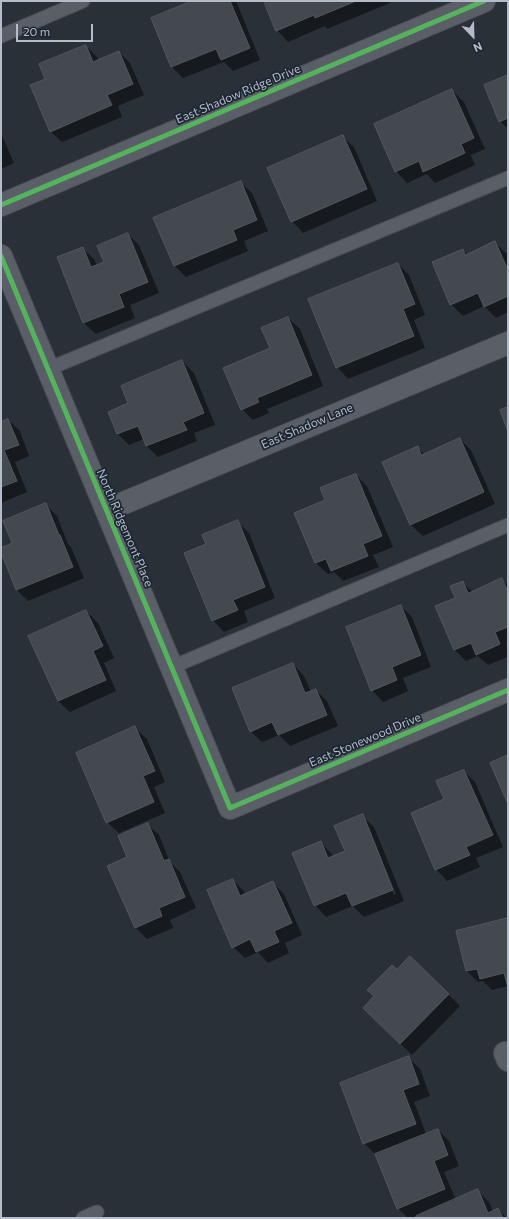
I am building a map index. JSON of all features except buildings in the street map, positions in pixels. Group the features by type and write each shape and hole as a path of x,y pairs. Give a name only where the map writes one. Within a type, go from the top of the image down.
{"street":[{"name":"East Shadow Ridge Drive","path":"1,205 484,1"},
{"name":"North Ridgemont Place","path":"1,256 230,808"},
{"name":"East Shadow Lane","path":"107,510 508,343"},
{"name":"East Stonewood Drive","path":"230,808 508,690"}],"lane":[{"path":"1,36 83,1"},
{"path":"48,369 508,178"},
{"path":"172,667 508,525"},
{"path":"83,1218 97,1212"}],"cycle path":[{"path":"1,205 484,1"},
{"path":"1,256 230,808 508,690"}]}
